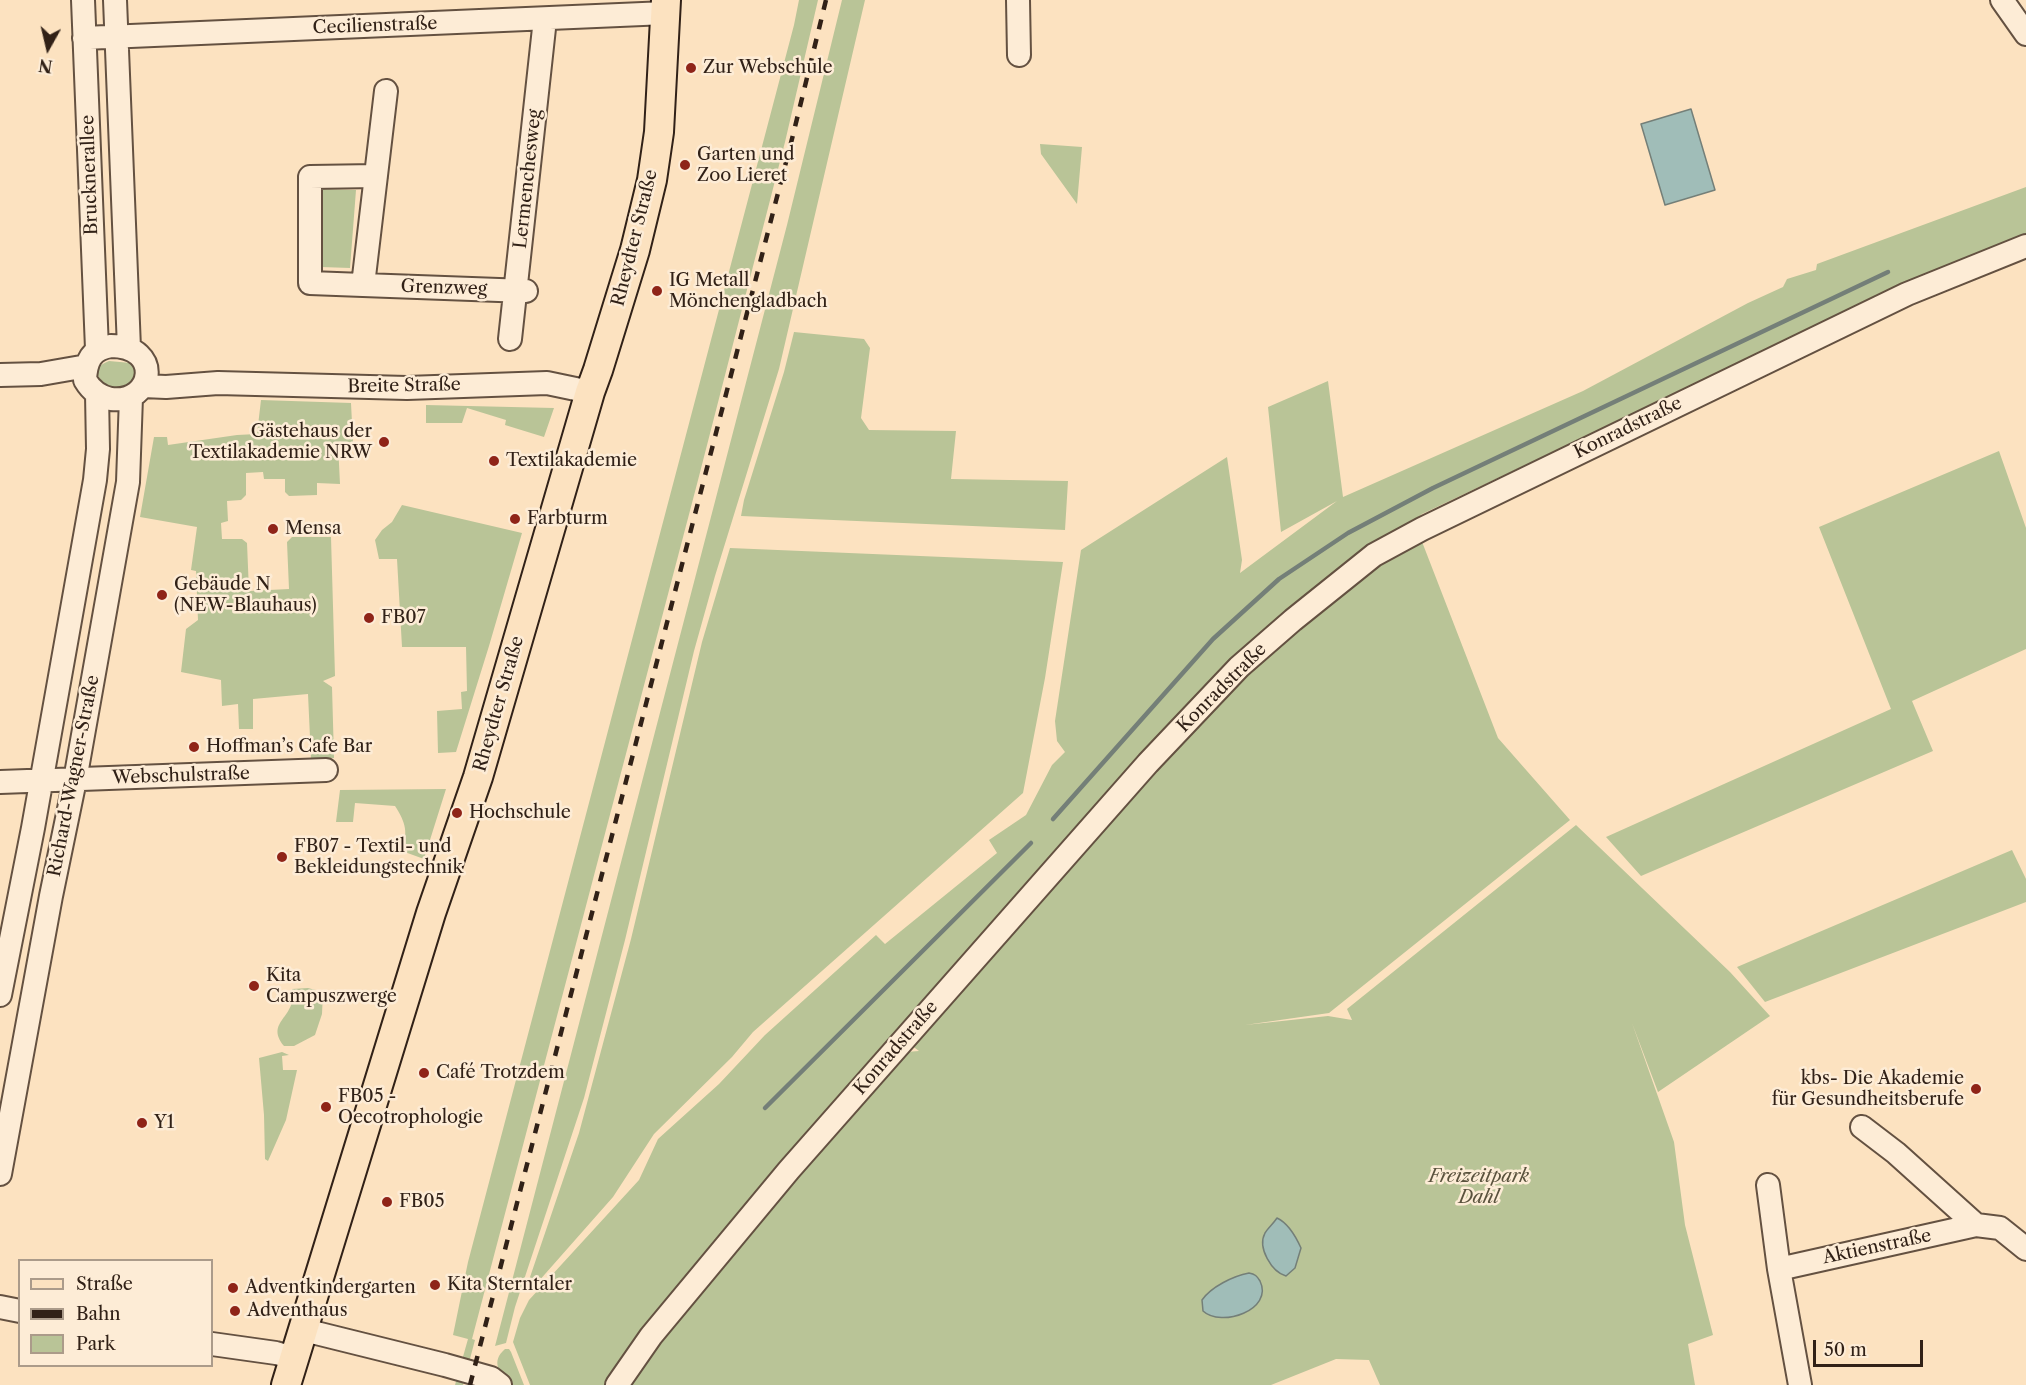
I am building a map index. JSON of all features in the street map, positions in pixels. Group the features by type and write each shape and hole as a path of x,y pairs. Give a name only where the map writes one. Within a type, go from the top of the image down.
{"main road":[{"name":"Rheydter Straße","path":"286,1385 428,924 478,777 590,392 635,250 652,180 659,132 666,6"}],"street":[{"name":"Brucknerallee","path":"83,0 92,372 98,449 95,480"},
{"name":"Brucknerallee","path":"115,0 129,348"},
{"path":"1018,0 1019,55"},
{"path":"2002,0 2026,34"},
{"name":"Cecilienstraße","path":"84,38 666,6"},
{"name":"Lermenchesweg","path":"510,339 521,291 539,13"},
{"path":"363,285 386,91"},
{"name":"Grenzweg","path":"376,176 310,177 310,283 521,291"},
{"name":"Konradstraße","path":"617,1385 651,1336 789,1170 894,1050 1148,763 1239,667 1293,620 1374,555 1422,529 1907,294 2026,246"},
{"path":"0,375 41,374 54,378 92,372 111,346 129,348 140,355 140,383 113,399 92,372"},
{"name":"Breite Straße","path":"140,383 190,374 218,383 407,388 547,383 590,392"},
{"name":"Richard-Wagner-Straße","path":"0,1174 9,1069 75,780 128,482 140,383"},
{"name":"Richard-Wagner-Straße","path":"0,995 95,480"},
{"name":"Webschulstraße","path":"0,782 326,770"},
{"path":"1862,1127 1896,1153 1976,1225 2000,1228 2026,1249"},
{"path":"1768,1185 1779,1269 1800,1385"},
{"name":"Aktienstraße","path":"1779,1269 1976,1225"},
{"path":"0,1307 18,1311"},
{"path":"304,1330 464,1370 491,1378 500,1385"},
{"path":"213,1344 276,1353 294,1358"}],"green space":[{"path":"799,0 818,0 785,142 472,1339 475,1340 463,1385 455,1385 468,1339 453,1335 468,1262"},
{"path":"842,0 865,0 779,369 694,651 625,940 584,1098 515,1307 506,1343 495,1346 787,225"},
{"path":"1040,144 1082,147 1077,204 1041,154"},
{"path":"2026,187 2026,234 1912,282 1422,514 1279,625 611,1385 530,1385 513,1342 520,1318 529,1300 639,1180 658,1139 719,1084 765,1035 876,935 885,944 997,853 989,840 1026,815 1052,765 1065,752 1057,741 1055,721 1081,550 1227,457 1242,560 1240,573 1337,501 1281,532 1268,407 1328,381 1343,497 1583,391 1748,303 1783,287 1787,279 1816,270 1817,264"},
{"path":"320,189 356,190 350,268 321,267"},
{"path":"794,332 864,339 870,348 861,418 869,430 956,431 951,479 1068,481 1065,530 741,516"},
{"path":"109,361 131,363 137,373 131,382 123,387 106,384 97,373 100,366"},
{"path":"261,400 351,403 353,443 338,444 340,484 317,483 317,495 289,496 285,492 285,479 264,479 263,472 246,473 246,495 241,500 227,501 228,521 221,523 222,539 242,539 247,543 249,591 289,589 287,542 292,537 331,537 335,676 323,681 332,687 334,758 311,759 308,694 253,699 253,729 239,729 238,704 222,706 221,680 181,672 186,629 198,620 196,571 191,570 197,527 140,517 154,437 167,437 168,445 257,434"},
{"path":"426,405 554,408 544,437 505,425 506,420 467,408 462,423 426,423"},
{"path":"1999,451 2026,528 2026,649 1912,701 1933,751 1641,876 1606,837 1891,709 1819,527"},
{"path":"402,505 522,533 456,752 438,753 437,711 462,709 461,692 467,691 466,647 402,647 397,559 379,559 375,540 392,522"},
{"name":"Freizeitpark Dahl","path":"1419,534 1498,738 1570,820 1329,1013 1245,1025 1328,1016 1352,1020 1347,1009 1576,825 1730,972 1770,1016 1658,1092 1632,1023 1674,1142 1685,1225 1713,1335 1688,1344 1695,1385 1380,1385 1369,1360 1336,1359 1271,1385 624,1385 893,1053 919,1051 903,1039 1274,640"},
{"path":"730,548 1063,562 1045,678 1023,793 753,1032 732,1057 654,1134 613,1197 538,1282 530,1285 528,1283 579,1133 631,939 702,642"},
{"path":"446,789 424,859 402,851 405,828 395,806 355,803 353,822 336,822 340,790"},
{"path":"2012,850 2026,879 2026,902 1765,1002 1737,967"},
{"path":"308,988 323,992 322,1014 315,1035 294,1046 284,1046 278,1031 293,999 292,989"},
{"path":"282,1052 289,1055 282,1056 283,1070 297,1070 286,1120 268,1161 265,1159 259,1058"},
{"path":"505,1349 511,1352 524,1385 510,1385 500,1372 498,1358"}],"water":[{"path":"1691,109 1715,190 1665,205 1641,124"},
{"path":"1277,1218 1288,1227 1301,1248 1295,1268 1286,1276 1271,1265 1264,1252 1265,1233"},
{"path":"1249,1273 1258,1278 1262,1291 1260,1300 1253,1308 1233,1317 1221,1318 1203,1311 1202,1300 1211,1291 1229,1279"}],"waterway":[{"path":"1053,819 1213,639 1279,579 1348,533 1433,488 1888,272"},
{"path":"765,1108 1031,843"}],"railway":[{"path":"470,1385 826,0"}],"place":[{"name":"Zur Webschule","path":"691,68"},
{"name":"Garten und Zoo Lieret","path":"685,165"},
{"name":"IG Metall Mönchengladbach","path":"657,291"},
{"name":"Gästehaus der Textilakademie NRW","path":"384,442"},
{"name":"Textilakademie","path":"494,461"},
{"name":"Farbturm","path":"515,519"},
{"name":"Mensa","path":"273,529"},
{"name":"Gebäude N (NEW-Blauhaus)","path":"162,595"},
{"name":"FB07","path":"369,618"},
{"name":"Hoffman’s Cafe Bar","path":"194,747"},
{"name":"Hochschule","path":"457,813"},
{"name":"FB07 - Textil- und Bekleidungstechnik","path":"282,857"},
{"name":"Kita Campuszwerge","path":"254,986"},
{"name":"Café Trotzdem","path":"424,1073"},
{"name":"kbs- Die Akademie für Gesundheitsberufe","path":"1976,1089"},
{"name":"FB05 - Oecotrophologie","path":"326,1107"},
{"name":"Y1","path":"142,1123"},
{"name":"FB05","path":"387,1202"},
{"name":"Kita Sterntaler","path":"435,1285"},
{"name":"Adventkindergarten","path":"233,1288"},
{"name":"Adventhaus","path":"235,1311"}]}
